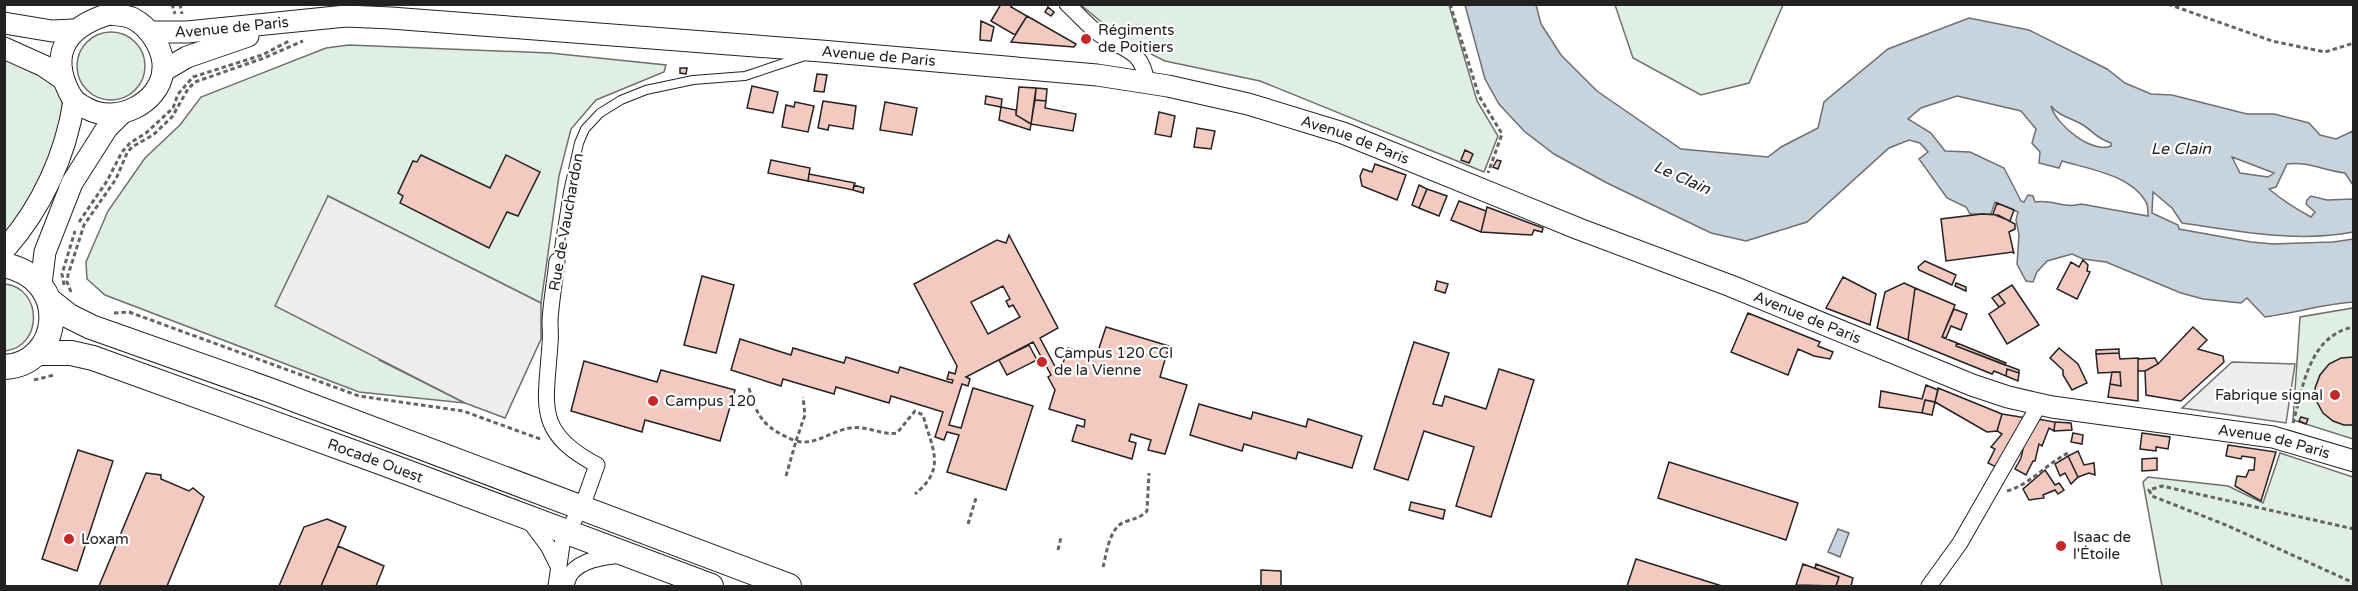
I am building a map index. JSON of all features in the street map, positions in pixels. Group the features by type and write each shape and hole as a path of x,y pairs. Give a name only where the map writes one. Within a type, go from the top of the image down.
{"main road":[{"path":"4,367 24,362 37,353 51,329 54,294 45,252 72,183 107,129 121,114 139,106 155,91 163,71 159,50 151,32 132,18 109,9 74,30 61,53 63,79 74,102 96,113 121,114"},
{"name":"Avenue de Paris","path":"163,71 187,57 219,44 312,30 346,16 820,51 1097,75 1147,82 1248,104 1343,133 1579,229 1731,286 1972,385 2039,405 2273,437 2354,462"},
{"path":"4,23 52,31 74,30"},
{"name":"Avenue de Paris","path":"151,32 312,30"},
{"path":"4,48 44,66 63,79"},
{"path":"4,250 19,233 51,177 63,147 74,102"},
{"name":"Rocade Ouest","path":"4,265 31,274 54,294 69,316 92,327 272,391 789,586"},
{"name":"Rocade Ouest","path":"37,353 71,353 93,358 711,586"}],"street":[{"path":"1067,4 1099,33 1136,55 1145,67 1147,82"},
{"name":"Rue de Vauchardon","path":"557,261 545,392 550,423 563,442 597,465 582,507"},
{"path":"1929,586 1960,543 2039,405"},
{"path":"564,576 563,538 573,534 582,507"},
{"path":"525,516 548,546 564,576"},
{"path":"556,586 564,576 581,565 599,558 626,554"}],"lane":[{"name":"Rue de Vauchardon","path":"557,261 568,192 579,143 585,129 600,113 621,100 646,90 693,80 745,76 820,51"}],"path":[{"path":"1450,4 1479,96 1502,134 1482,189"},
{"path":"2168,4 2271,41 2325,52 2354,43"},
{"path":"76,298 67,282 84,225 116,179 132,147 153,135 172,117 188,89 195,82 264,58 302,41 312,30"},
{"path":"54,294 64,286 62,274 77,223 107,181 129,143 146,134 173,108 178,94 194,77 262,55 292,40"},
{"path":"194,77 195,82"},
{"path":"108,314 129,312 359,396 463,411 544,440 563,442"},
{"path":"2293,424 2309,366 2317,351 2328,339 2344,328 2354,327"},
{"path":"24,383 60,374"},
{"path":"748,388 754,406 764,423 782,436 805,444 852,427 871,428 893,434 902,430 915,411 923,415 936,463 925,486 915,494"},
{"path":"786,476 805,415 803,396"},
{"path":"1988,494 2001,493 2020,487 2050,463 2070,452"},
{"path":"1103,567 1118,526 1147,512 1149,473"},
{"path":"2354,529 2163,486 2149,490 2152,496 2226,525 2354,583"},
{"path":"968,524 976,498"},
{"path":"1058,550 1061,537"}],"green space":[{"path":"1615,4 1783,5 1749,83 1701,95 1633,58"},
{"path":"1081,5 1449,5 1477,101 1498,136 1484,172 1260,81 1165,61 1123,40"},
{"path":"111,32 124,35 135,42 142,53 145,66 142,79 135,90 124,97 111,100 98,97 87,90 80,79 77,66 80,53 87,42 98,35"},
{"path":"349,45 550,53 666,65 664,72 596,100 571,129 559,176 541,303 328,196 379,360 465,403 359,392 105,295 87,279 86,262 108,211 145,158 180,125 201,97 326,48"},
{"path":"5,55 57,88 62,101 64,117 59,136 36,189 5,240"},
{"path":"5,284 17,288 26,296 32,306 34,318 32,329 26,339 17,347 5,351"},
{"path":"2353,308 2353,439 2293,420 2300,317"},
{"path":"2280,453 2353,477 2353,586 2162,586 2143,482 2148,477 2228,486 2263,503"}],"shaded area":[{"path":"328,196 541,303 541,339 505,418 465,403 275,306"},
{"path":"2232,362 2295,364 2286,423 2182,408"}],"water":[{"name":"Le Clain","path":"1465,5 1536,5 1541,24 1561,55 1597,91 1681,149 1768,157 1781,147 1818,128 1824,102 1888,49 1969,18 2029,30 2107,69 2125,83 2151,94 2172,95 2247,114 2274,114 2309,123 2320,135 2336,139 2353,131 2353,185 2345,173 2294,163 2287,164 2276,187 2269,189 2311,217 2315,212 2306,204 2311,196 2327,200 2353,199 2353,232 2289,236 2182,223 2172,208 2153,192 2152,213 2178,225 2179,229 2251,242 2273,244 2353,239 2353,302 2265,317 2247,298 2241,303 2203,299 2181,293 2106,262 2083,259 2072,254 2047,261 2037,272 2033,282 2026,281 2017,264 2019,235 2016,220 2018,212 1995,202 1991,214 1970,214 1966,207 1947,198 1919,159 1928,152 1920,143 1909,140 1889,148 1807,222 1746,241 1711,233 1607,183 1554,154 1524,131 1499,104 1485,79","holes":["1957,96 2021,111 2036,129 2032,143 2040,152 2039,163 2059,168 2062,161 2120,179 2130,185 2147,203 2148,216 2081,204 2035,202 2033,196 2028,195 2024,202 2021,201 2004,168 1970,152 1945,151 1931,133 1908,119 1921,108","2051,106 2058,113 2083,125 2098,137 2111,143 2111,146 2094,146 2085,142 2067,129 2054,114","2232,157 2274,173 2268,177 2240,173"]},
{"path":"1838,529 1849,533 1840,557 1828,552"}],"building":[{"path":"1001,4 1013,4 1011,7 1027,16 1015,35 991,21"},
{"path":"1048,7 1054,12 1051,16 1045,12"},
{"path":"1027,16 1076,44 1074,47 1011,42"},
{"path":"981,21 994,27 991,41 980,40"},
{"path":"680,68 687,68 686,74 680,73"},
{"path":"817,74 827,75 824,92 814,91"},
{"path":"752,86 778,92 773,113 747,108"},
{"path":"1019,87 1036,88 1031,124 1016,115"},
{"path":"1036,88 1047,89 1046,101 1035,100"},
{"path":"986,96 1002,99 1001,107 985,104"},
{"path":"1035,100 1046,101 1045,108 1076,114 1073,131 1031,124"},
{"path":"823,101 856,106 853,129 829,125 828,130 818,128"},
{"path":"795,102 814,106 808,132 782,127 786,105 794,107"},
{"path":"885,102 917,108 912,135 880,130"},
{"path":"1001,107 1016,110 1016,115 1031,124 1030,130 999,120"},
{"path":"1159,112 1175,116 1171,137 1155,134"},
{"path":"1197,128 1215,131 1211,149 1194,147"},
{"path":"1465,150 1473,154 1469,163 1461,160"},
{"path":"421,155 490,188 506,155 540,172 518,216 507,212 489,248 400,203 403,196 398,193 413,161 417,162"},
{"path":"771,160 810,168 808,181 768,173"},
{"path":"1497,160 1501,161 1498,169 1493,167"},
{"path":"1375,164 1406,175 1397,200 1362,186 1360,176 1363,169 1372,172"},
{"path":"809,174 855,183 853,190 808,181"},
{"path":"854,185 864,188 863,193 853,190"},
{"path":"1419,185 1427,189 1419,208 1412,205"},
{"path":"1427,189 1447,196 1439,216 1419,208"},
{"path":"1459,201 1486,211 1481,232 1451,220"},
{"path":"1997,203 2014,210 2010,221 1993,214"},
{"path":"1487,207 1543,228 1542,232 1534,230 1532,235 1481,232"},
{"path":"1982,214 1998,215 2015,224 2015,229 2009,232 2014,254 2013,252 1946,261 1941,219"},
{"path":"1009,235 1058,328 1040,338 1058,372 1068,348 1096,357 1106,327 1169,346 1160,377 1187,385 1165,454 1148,450 1151,440 1131,434 1129,441 1136,443 1132,459 1072,441 1077,425 1084,427 1085,420 1049,409 1055,390 1048,377 1051,375 1033,342 966,377 970,379 968,386 962,384 949,425 961,428 973,388 1033,406 1006,490 947,472 959,435 947,432 944,440 935,437 943,412 891,396 889,403 836,387 834,394 783,379 781,386 731,370 740,339 791,355 793,348 844,363 846,357 898,373 900,367 952,383 953,380 947,379 949,372 955,374 957,366 914,284 997,240 1006,243","holes":["1003,286 1010,299 1006,301 1009,307 1013,305 1020,317 988,334 971,302"]},
{"path":"2083,260 2088,265 2087,271 2090,272 2077,299 2057,289 2071,262 2079,267"},
{"path":"1925,261 1956,275 1952,285 1919,270 1918,267"},
{"path":"702,276 734,285 716,353 684,345"},
{"path":"1843,277 1876,294 1870,325 1826,308"},
{"path":"1437,281 1448,284 1445,293 1435,290"},
{"path":"1904,283 1915,288 1908,340 1877,328 1885,292"},
{"path":"1956,283 1966,287 1966,291 1955,286"},
{"path":"2012,285 2039,325 2007,344 1989,314 2005,303 1998,294"},
{"path":"1915,288 1955,305 1942,337 1957,343 1956,346 2019,370 2019,373 2007,369 2006,376 1994,371 1992,374 1908,340"},
{"path":"1998,294 2005,303 1999,307 1992,298"},
{"path":"1954,309 1967,314 1961,330 1951,326 1946,338 1942,337"},
{"path":"1748,313 1820,342 1818,346 1833,352 1830,359 1814,356 1798,349 1788,375 1731,352"},
{"path":"2193,327 2207,340 2198,349 2223,356 2224,362 2181,401 2146,395 2145,371 2158,364"},
{"path":"1414,342 1449,353 1433,404 1442,406 1445,396 1486,409 1499,369 1534,380 1491,517 1456,506 1474,447 1424,431 1408,480 1374,469"},
{"path":"1957,343 2006,363 2005,365 1956,346"},
{"path":"1029,345 1037,360 1007,375 999,360"},
{"path":"2059,348 2078,364 2087,383 2072,390 2063,375 2063,370 2050,358"},
{"path":"2119,349 2119,353 2096,354 2096,350"},
{"path":"2119,353 2120,359 2138,358 2138,401 2108,397 2110,384 2121,386 2120,372 2098,373 2096,354"},
{"name":"Fabrique signal","path":"2354,357 2354,425 2344,425 2333,421 2323,413 2317,402 2315,388 2320,375 2329,364 2341,358"},
{"path":"2155,358 2158,364 2145,371 2138,371 2138,359"},
{"name":"Campus 120","path":"584,361 657,382 661,370 735,390 720,441 645,420 642,432 571,411"},
{"path":"2007,369 2019,373 2018,381 2006,376"},
{"path":"2112,372 2120,372 2121,386 2110,384"},
{"path":"1926,385 1938,390 1935,402 1925,400 1922,413 1879,407 1881,391 1922,399"},
{"path":"1938,388 2002,414 1997,431 1987,432 1935,402"},
{"path":"1925,400 1935,402 1932,415 1922,413"},
{"path":"1199,404 1251,419 1253,412 1306,427 1308,419 1362,436 1352,468 1298,452 1296,459 1244,444 1242,451 1190,435"},
{"path":"2002,414 2027,418 1998,468 1988,463 1995,449 1991,447 2002,434 1997,431"},
{"path":"2301,417 2308,419 2306,424 2299,421"},
{"path":"2037,419 2055,422 2054,431 2049,428 2042,446 2039,444 2035,461 2026,475 2015,469 2021,458 2025,440"},
{"path":"2055,422 2071,423 2072,430 2054,431"},
{"path":"2073,433 2083,435 2082,444 2071,442"},
{"path":"2142,433 2170,437 2168,449 2156,447 2156,451 2140,449"},
{"path":"2228,445 2276,452 2261,501 2235,486 2237,476 2246,477 2249,470 2254,470 2255,458 2242,456 2241,459 2226,456"},
{"path":"78,450 113,461 77,571 42,559"},
{"path":"2078,451 2084,465 2094,463 2095,475 2089,473 2078,477 2068,456"},
{"path":"2068,456 2078,477 2071,484 2065,473 2060,476 2055,464"},
{"path":"2157,458 2157,470 2142,471 2142,459"},
{"path":"1669,462 1798,503 1786,540 1658,498"},
{"path":"2045,470 2055,485 2059,483 2064,490 2058,494 2055,490 2043,495 2044,498 2029,500 2023,489"},
{"path":"146,473 161,475 161,479 189,491 193,488 204,497 167,586 99,586"},
{"path":"1411,502 1445,510 1443,519 1409,510"},
{"path":"327,519 346,527 321,586 279,586 304,527"},
{"path":"338,546 384,566 376,586 321,586"},
{"path":"1636,559 1722,586 1627,586"},
{"path":"1803,564 1839,577 1836,586 1796,585"},
{"path":"1816,564 1853,578 1851,586 1836,586 1839,577 1815,568"},
{"path":"1261,570 1281,571 1281,586 1261,586"}],"place":[{"name":"Régiments de Poitiers","path":"1086,39"},
{"name":"Campus 120 CCI de la Vienne","path":"1042,362"},
{"name":"Fabrique signal","path":"2335,395"},
{"name":"Campus 120","path":"653,401"},
{"name":"Loxam","path":"69,539"},
{"name":"Isaac de l'Étoile","path":"2061,546"}]}
